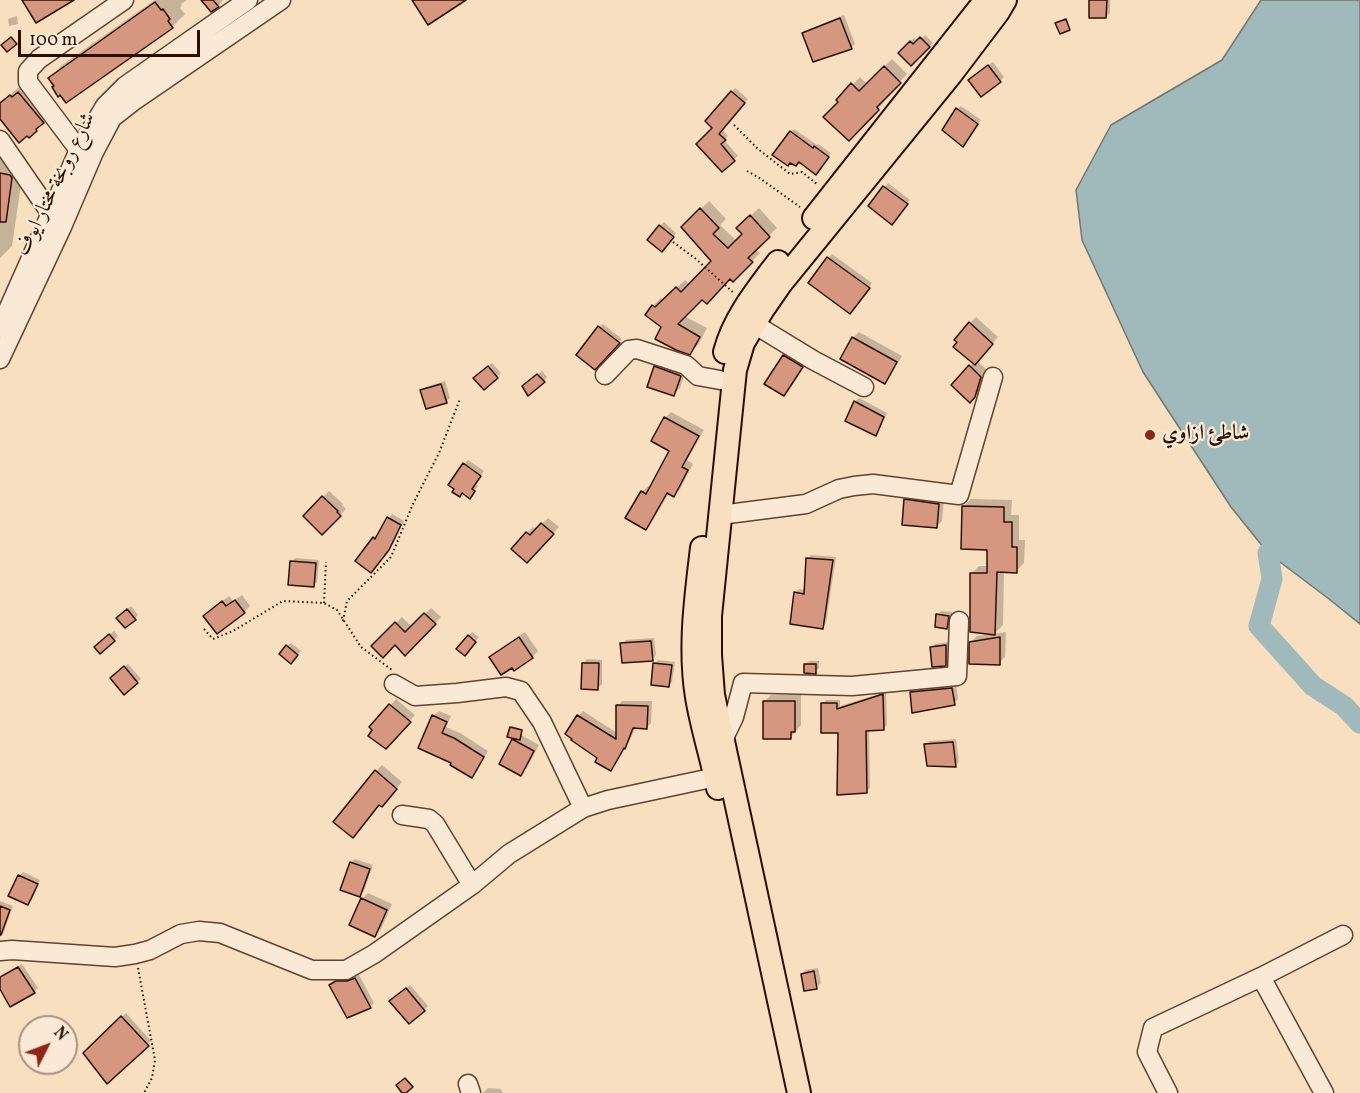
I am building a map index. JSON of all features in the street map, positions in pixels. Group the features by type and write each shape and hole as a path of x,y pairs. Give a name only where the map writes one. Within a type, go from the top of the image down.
{"main road":[{"path":"799,1093 713,695 710,616 735,370 759,287 986,0"},
{"path":"784,1093 716,777 705,737 697,695 694,660 694,615 720,380 726,349 737,320 750,315 781,283 951,74 1005,0"}],"street":[{"path":"79,150 28,82 28,71 39,59 124,0"},
{"name":"شارع روبخة مختار ايوف","path":"0,359 62,227 94,152 112,118 281,0"},
{"name":"شارع روبخة مختار ايوف","path":"0,328 79,150 105,106 125,86 244,1"},
{"path":"0,140 51,214"},
{"path":"750,315 813,360 864,387"},
{"path":"606,375 629,350 638,348 686,365 698,375 720,380"},
{"path":"720,515 806,504 839,489 873,484 959,495 993,377"},
{"path":"723,740 734,717 743,683 852,686 957,676 959,621"},
{"path":"394,684 415,696 506,687 521,691 542,722 584,808"},
{"path":"0,951 115,957 150,950 181,934 199,931 220,933 312,970 346,970 375,954 472,885 509,854 584,808 608,800 716,777"},
{"path":"402,815 429,819 435,824 472,885"},
{"path":"1168,1093 1147,1052 1153,1028 1343,935"},
{"path":"1261,977 1324,1093"}],"path":[{"path":"734,125 790,174 802,172 831,196"},
{"path":"747,171 814,218"},
{"path":"673,242 696,259 750,315"},
{"path":"343,621 347,601 391,557 413,504 439,453 460,399"},
{"path":"324,603 326,562"},
{"path":"204,629 213,639 233,631 283,601 324,603 337,610 361,647 392,669 389,682 394,684"},
{"path":"135,954 155,1060 152,1078 144,1093"}],"water":[{"path":"1261,0 1360,0 1360,624 1268,553 1231,507 1143,372 1082,240 1076,190 1111,125 1222,60"}],"building":[{"path":"22,0 74,0 36,23"},
{"path":"201,0 213,0 219,7 211,12"},
{"path":"412,0 466,0 428,25"},
{"path":"1089,0 1107,0 1106,18 1089,18"},
{"path":"155,2 170,19 168,21 173,28 66,103 60,95 58,97 48,78"},
{"path":"840,18 852,49 813,62 802,33"},
{"path":"1066,19 1070,30 1060,34 1055,23"},
{"path":"11,37 17,44 7,52 1,45"},
{"path":"920,37 930,47 911,66 898,53 910,41 913,44"},
{"path":"988,65 1001,82 981,97 968,80"},
{"path":"884,66 901,83 877,107 879,110 849,141 823,117 838,102 836,100 851,83 859,91"},
{"path":"731,91 745,103 719,134 726,140 721,144 735,161 722,172 696,144 712,128 705,121"},
{"path":"18,92 44,123 29,138 27,136 19,143 0,119 0,103"},
{"path":"956,108 978,124 963,147 942,130"},
{"path":"790,131 829,157 816,175 799,162 796,166 790,163 788,166 772,155"},
{"path":"0,173 10,175 12,178 6,222 0,222"},
{"path":"883,186 908,204 892,225 868,206"},
{"path":"700,208 719,228 713,234 728,248 742,234 736,228 750,215 770,237 748,258 753,262 733,282 730,279 707,304 702,300 678,324 700,337 690,355 655,339 661,327 645,315 652,305 655,307 676,287 681,292 711,261 681,227"},
{"path":"659,225 674,237 662,252 647,240"},
{"path":"827,257 870,288 850,314 808,283"},
{"path":"969,322 993,344 975,365 953,347 957,342 954,340"},
{"path":"598,326 620,343 595,370 576,355"},
{"path":"852,337 897,362 885,384 840,359"},
{"path":"783,355 803,367 784,396 764,384"},
{"path":"969,365 981,377 975,397 970,403 951,385"},
{"path":"488,366 498,378 484,390 473,378"},
{"path":"654,366 681,376 674,396 647,387"},
{"path":"537,374 545,382 528,396 522,386"},
{"path":"441,384 447,403 426,409 420,390"},
{"path":"854,401 884,417 876,436 845,421"},
{"path":"664,417 699,436 682,467 688,470 674,497 667,493 646,530 625,518 641,491 646,494 669,451 651,441"},
{"path":"463,463 481,476 472,489 475,491 470,499 462,493 460,497 452,492 454,489 448,485"},
{"path":"322,496 341,516 322,535 303,516"},
{"path":"904,499 939,504 937,528 902,525"},
{"path":"962,506 1004,507 1004,522 1012,522 1012,547 1017,547 1017,573 997,572 995,635 970,632 970,573 987,573 987,550 961,549"},
{"path":"387,517 401,525 389,550 371,573 355,561 373,537 375,539"},
{"path":"541,523 554,534 527,563 511,549 526,532 530,535"},
{"path":"806,558 833,560 823,629 790,624 794,592 804,594"},
{"path":"290,561 316,563 314,587 288,585"},
{"path":"235,600 245,613 217,634 203,616 222,601 226,606"},
{"path":"127,609 136,620 125,628 116,618"},
{"path":"424,613 436,624 405,656 395,645 383,658 371,646 395,622 405,632"},
{"path":"936,614 949,616 947,629 935,627"},
{"path":"109,634 115,641 100,654 94,647"},
{"path":"468,635 476,642 465,656 456,649"},
{"path":"519,637 533,658 514,671 512,668 501,675 489,657"},
{"path":"1000,637 1000,665 969,664 969,642"},
{"path":"651,641 653,661 622,663 620,643"},
{"path":"286,645 298,655 291,664 279,654"},
{"path":"946,645 946,666 932,667 930,647"},
{"path":"582,663 599,663 598,690 581,689"},
{"path":"653,663 672,665 669,687 651,685"},
{"path":"804,664 816,664 816,674 804,673"},
{"path":"124,666 138,683 124,695 110,678"},
{"path":"952,688 955,705 912,713 910,692"},
{"path":"883,694 884,730 866,731 867,793 837,795 838,733 821,733 821,703 837,703 837,709"},
{"path":"763,701 795,701 795,732 791,732 791,739 763,739"},
{"path":"389,704 411,722 386,749 368,736 372,730 369,727"},
{"path":"616,705 648,706 647,729 633,728 625,749 611,771 595,762 597,758 565,734 577,715 616,739"},
{"path":"432,715 447,722 442,733 484,757 472,778 450,765 451,763 418,748"},
{"path":"510,727 522,730 520,740 507,737"},
{"path":"512,739 534,751 521,776 499,764"},
{"path":"953,742 956,767 927,766 924,744"},
{"path":"375,770 397,789 382,807 379,805 353,838 333,822"},
{"path":"350,862 370,869 360,897 340,890"},
{"path":"18,875 38,884 28,905 8,896"},
{"path":"361,898 387,910 375,937 349,925"},
{"path":"0,906 10,910 1,935 0,935"},
{"path":"18,967 35,993 10,1007 0,989 0,977"},
{"path":"814,971 817,989 804,991 801,974"},
{"path":"355,978 371,1008 347,1018 329,985 336,981"},
{"path":"406,988 425,1011 409,1024 389,1001"},
{"path":"121,1016 149,1046 107,1084 83,1053"},
{"path":"405,1078 413,1087 406,1093 402,1093 396,1085"}],"waterway":[{"path":"1268,553 1272,579 1259,626 1313,686 1344,706 1360,723"}],"place":[{"name":"شاطئ ازاوي","path":"1150,435"}]}
